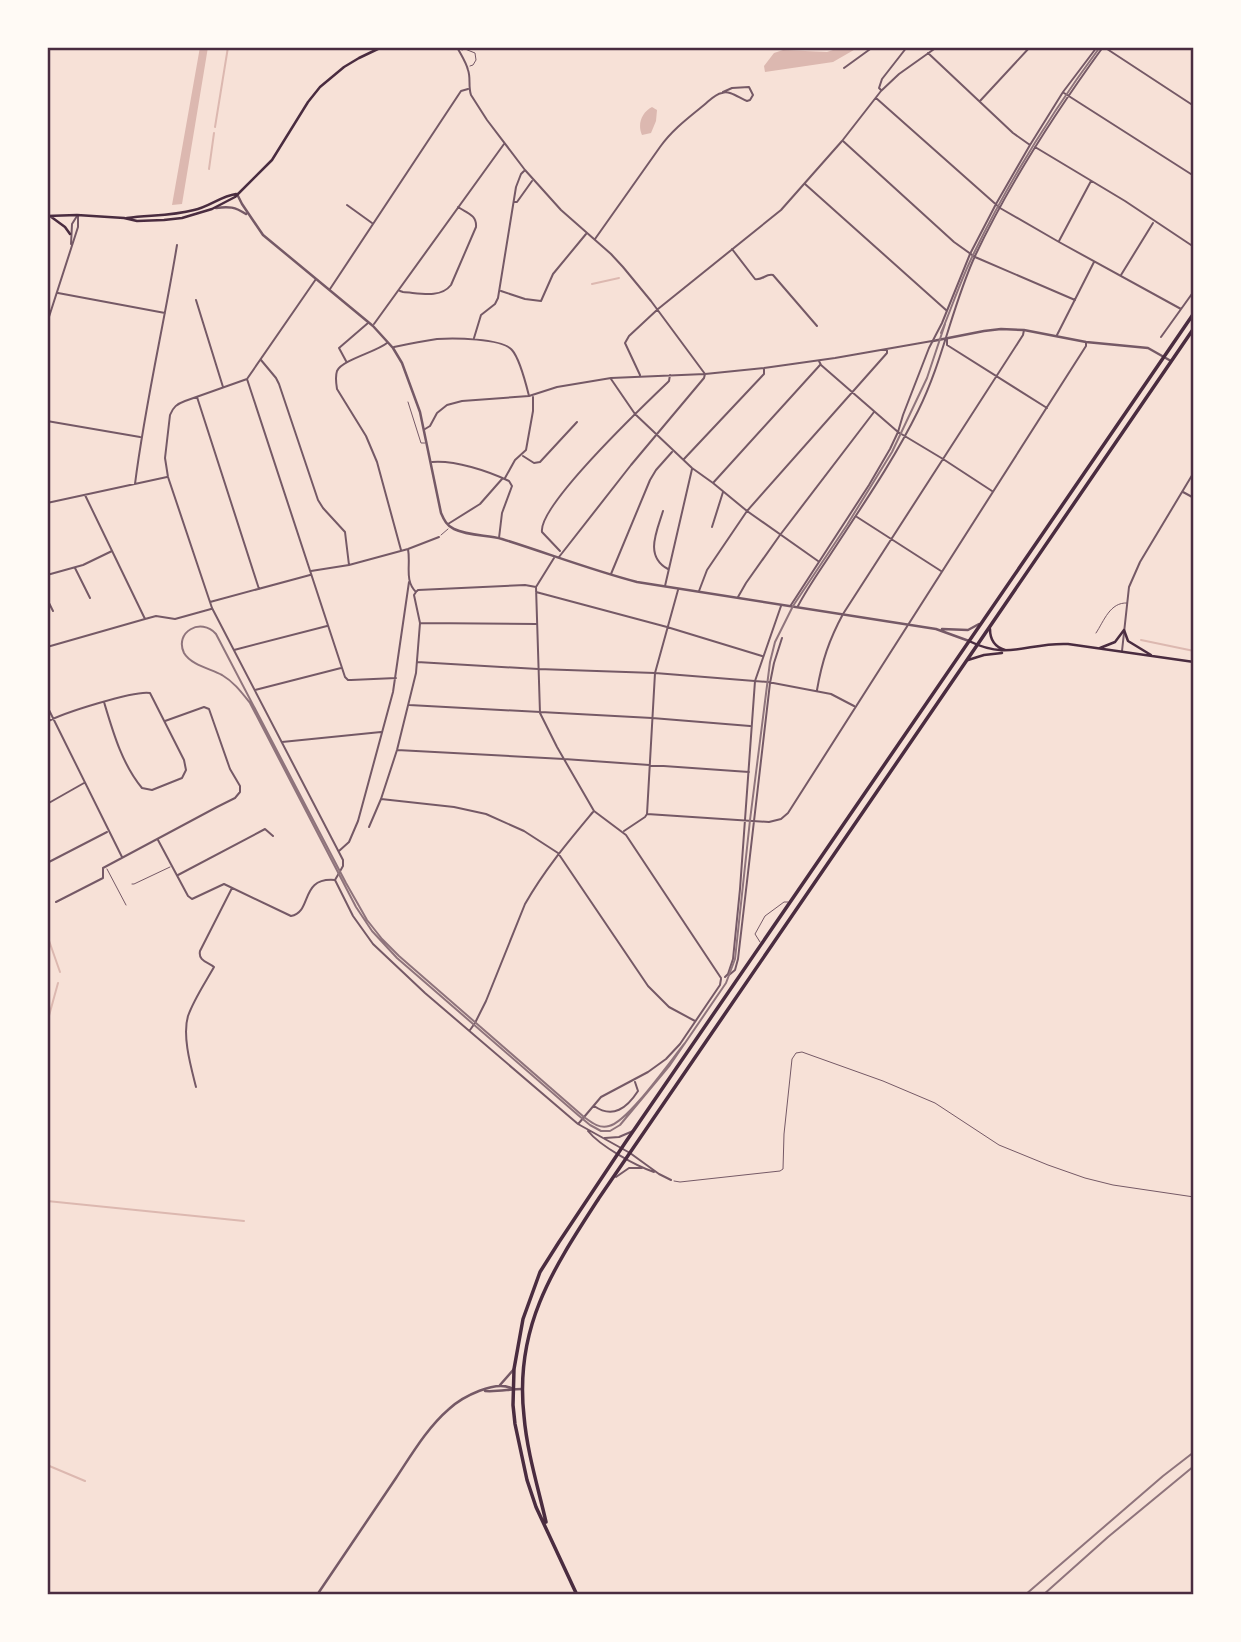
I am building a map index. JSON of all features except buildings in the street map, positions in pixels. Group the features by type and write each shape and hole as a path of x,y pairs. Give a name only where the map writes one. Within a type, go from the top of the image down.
{"main road":[{"path":"48,216 164,220 213,209 235,197 272,160 320,87 344,67 382,47"},
{"path":"124,218 197,210 237,194"},
{"path":"48,216 70,234"},
{"path":"577,1595 536,1507 522,1461 515,1424 514,1369 523,1319 540,1272 618,1153 1194,313"},
{"path":"548,1531 526,1433 522,1389 526,1347 545,1287 569,1243 1194,328"},
{"path":"990,628 991,639 996,646 1012,651"},
{"path":"1099,648 1115,642 1124,630"},
{"path":"1124,630 1132,645 1154,656"},
{"path":"969,641 995,650 1012,651"},
{"path":"968,660 1054,643 1194,662"}],"street":[{"path":"844,68 873,47"},
{"path":"881,91 879,88 882,79 907,47"},
{"path":"640,376 625,341 657,309 780,210 842,141 881,91 899,74 937,47"},
{"path":"980,102 1030,47"},
{"path":"790,606 869,485 898,432 970,254 996,204 1063,92 1097,47"},
{"path":"1047,408 947,345 949,323 975,257 1034,147 1104,47 1194,106"},
{"path":"458,49 470,74 469,89 504,143 561,210 611,254 657,309 705,374"},
{"path":"928,53 1013,133 1194,247"},
{"path":"594,240 668,135 716,95 732,88 749,87 753,95 747,101 723,92"},
{"path":"330,289 461,91 469,89"},
{"path":"1063,92 1194,176"},
{"path":"876,98 1000,208 1181,309"},
{"path":"842,141 970,254 1075,300"},
{"path":"347,363 339,348 371,324 400,290 504,143"},
{"path":"474,340 481,315 495,304 499,291 516,187 525,170"},
{"path":"513,203 517,202 533,180"},
{"path":"1059,242 1091,181"},
{"path":"805,184 947,310"},
{"path":"237,194 263,235 371,324 393,348 413,391 424,429 441,513 449,526 460,531 499,538 611,575 665,587 936,629 968,630 982,622"},
{"path":"347,205 373,224"},
{"path":"213,209 235,207 249,215"},
{"path":"400,290 436,294 447,290 477,221 458,207"},
{"path":"71,245 72,224 77,215"},
{"path":"47,323 78,225 77,215"},
{"path":"1121,275 1154,222"},
{"path":"499,291 541,301 553,274 586,233"},
{"path":"135,484 141,437 177,245"},
{"path":"732,249 755,279 773,275 817,326"},
{"path":"1057,337 1095,261"},
{"path":"317,278 247,379 178,404 170,415 165,458 168,477 209,602 339,851 343,866 335,880 353,916 373,944 592,1137 646,1169"},
{"path":"1161,337 1194,291"},
{"path":"58,293 166,313"},
{"path":"196,300 224,387"},
{"path":"424,429 430,426 437,412 447,405 462,401 533,396 557,387 611,378 705,374 764,368 992,330 1024,330 1086,342 1148,348 1171,361"},
{"path":"817,691 825,652 844,614 1024,330"},
{"path":"797,607 905,436 928,388 947,338"},
{"path":"393,348 441,339 500,344 512,349 516,355 528,396"},
{"path":"389,342 337,370 336,380 337,389 366,436 377,462 401,550"},
{"path":"647,814 775,821 788,813 1047,408 1086,342"},
{"path":"698,592 707,570 747,510 887,349"},
{"path":"260,359 279,384 318,500 345,532 349,565"},
{"path":"819,360 821,365 898,432 992,492"},
{"path":"713,483 821,365"},
{"path":"683,460 764,374 764,368"},
{"path":"561,553 542,532 542,523 566,487 669,381 670,374"},
{"path":"578,1124 601,1097 648,1073 666,1059 680,1044 720,985 721,978 623,832 594,811 540,713 536,587 556,557 705,374"},
{"path":"611,378 635,414 692,468 819,562"},
{"path":"247,379 342,668 348,680 396,678"},
{"path":"196,396 259,589"},
{"path":"449,526 480,504 526,450 534,406 533,396"},
{"path":"738,598 780,535 874,412"},
{"path":"47,421 141,437"},
{"path":"522,455 534,463 541,462 577,422"},
{"path":"611,575 650,480 673,450"},
{"path":"431,463 461,466 509,481 512,486 502,513 499,538"},
{"path":"665,587 692,468"},
{"path":"1122,652 1129,587 1140,562 1194,472"},
{"path":"47,503 168,477"},
{"path":"712,527 723,491"},
{"path":"1182,491 1194,498"},
{"path":"85,495 145,619"},
{"path":"663,510 654,541 655,557 668,569"},
{"path":"855,516 941,572"},
{"path":"209,602 408,549 439,537"},
{"path":"339,851 349,842 358,821 396,678 408,582 408,549"},
{"path":"47,575 113,551"},
{"path":"75,567 90,598"},
{"path":"408,582 416,592"},
{"path":"416,592 525,585 536,587"},
{"path":"623,832 647,814 655,673 678,589"},
{"path":"369,827 382,799 409,705 417,662 420,623 414,595 416,592"},
{"path":"536,592 667,626 763,656"},
{"path":"47,599 53,611"},
{"path":"721,978 735,970 737,959 750,820 755,681 781,605"},
{"path":"47,647 145,619 175,619 212,608"},
{"path":"420,623 537,624"},
{"path":"234,650 328,626"},
{"path":"936,629 969,641"},
{"path":"725,977 733,959 770,683 782,638"},
{"path":"417,662 655,673 755,681 817,691 841,698 855,707"},
{"path":"255,690 342,668"},
{"path":"47,722 61,714 104,702 146,692 153,697 184,761 186,770 182,778 152,790 139,786 124,760 104,702"},
{"path":"409,705 752,726"},
{"path":"47,706 122,858"},
{"path":"56,902 103,878 103,868 238,795 241,789 230,769 209,709 204,707 165,720"},
{"path":"281,742 382,732"},
{"path":"397,750 750,772"},
{"path":"47,804 85,783"},
{"path":"382,799 454,807 486,814 524,831 558,853 648,986 669,1007 695,1021"},
{"path":"469,1031 483,1007 525,904 546,868 594,811"},
{"path":"177,875 265,829 273,835"},
{"path":"47,855 49,862 108,831"},
{"path":"157,839 192,899 224,884 294,916 300,911 315,884 323,880 335,880"},
{"path":"196,1087 186,1027 192,1006 214,967 202,960 200,951 233,887"},
{"path":"593,1105 600,1110 622,1109 638,1091 634,1080"},
{"path":"601,1137 619,1137 634,1130"},
{"path":"587,1131 630,1153 659,1174"},
{"path":"612,1180 629,1168 638,1167 671,1180"},
{"path":"499,1385 514,1369"},
{"path":"317,1595 433,1426 451,1407 461,1399 499,1385 513,1389"},
{"path":"482,1391 522,1389"}],"lane":[{"path":"458,49 475,53 476,60 468,67"},
{"path":"408,402 421,443 427,443"},
{"path":"439,537 449,526"},
{"path":"1096,633 1114,605 1127,603"},
{"path":"132,884 172,866"},
{"path":"106,867 126,905"},
{"path":"762,944 755,934 765,916 784,902 790,902"},
{"path":"671,1180 680,1182 783,1169 792,1059 796,1053 802,1052 924,1098 946,1109 999,1145 1048,1165 1113,1185 1194,1197"}],"shaded area":[{"path":"200,47 208,47 182,204 172,205"},
{"path":"842,47 859,47 833,62 765,72 764,66 774,53 783,50 827,52"},
{"path":"652,107 657,110 656,121 651,133 642,135 641,119"}],"waterway":[{"path":"215,127 228,47"},
{"path":"209,169 214,133"},
{"path":"592,284 619,278"},
{"path":"1141,640 1194,651"},
{"path":"47,935 60,972"},
{"path":"47,1023 58,983"},
{"path":"47,1201 244,1221"},
{"path":"47,1465 85,1481"}],"tram line":[{"path":"941,333 987,226 1048,122 1100,47"},
{"path":"685,1043 638,1102 617,1122 602,1127 584,1117 382,939 367,920 346,883 216,634 210,629 197,627 186,633 183,639 182,645 187,657 226,678 250,703 356,907 372,931 397,958 578,1115 601,1131 610,1131 620,1125 670,1065 726,983 735,959 750,820 770,662 775,642 793,606 892,452 927,378 945,324"}],"railway":[{"path":"1025,1595 1194,1452"},
{"path":"1043,1595 1194,1466"}]}
